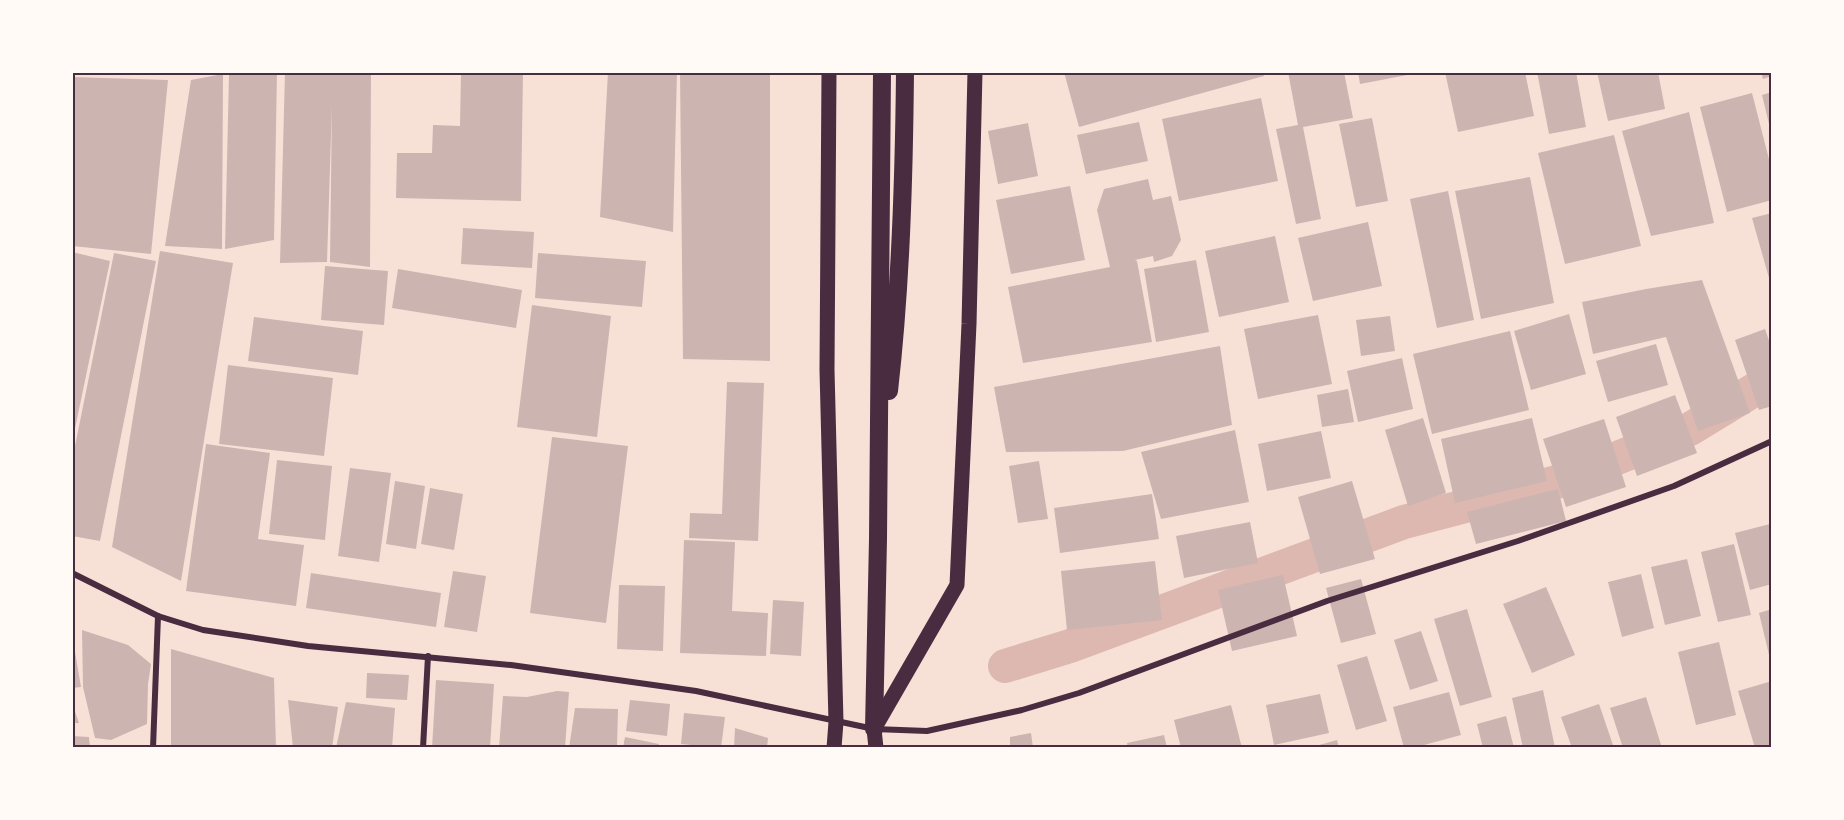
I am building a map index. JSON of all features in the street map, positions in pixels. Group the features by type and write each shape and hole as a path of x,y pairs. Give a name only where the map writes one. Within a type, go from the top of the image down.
{"highway":[{"path":"874,729 882,72"},
{"path":"878,481 894,348 904,175 905,72"}],"main road":[{"path":"829,72 827,370 836,722 834,748"},
{"path":"876,748 874,729 957,585 969,324 975,72"}],"street":[{"path":"72,573 158,616 203,630 308,646 512,665 696,691 874,729 927,731 1022,710 1079,693 1327,601 1518,541 1674,486 1772,441"},
{"path":"153,748 158,616"},
{"path":"423,748 428,656"}],"building":[{"path":"277,72 274,240 225,249 229,74"},
{"path":"285,72 371,72 370,267 330,262 332,104 327,262 280,263"},
{"path":"461,72 523,72 521,201 396,198 397,153 432,153 433,125 460,126"},
{"path":"608,72 677,72 673,232 600,217"},
{"path":"680,72 770,72 770,361 683,359"},
{"path":"1064,72 1263,72 1264,76 1079,127"},
{"path":"1288,72 1344,72 1353,118 1303,127 1321,219 1296,224 1276,129 1298,125"},
{"path":"1358,72 1418,72 1418,73 1360,84"},
{"path":"1445,72 1525,72 1534,116 1458,132"},
{"path":"1537,72 1576,72 1586,127 1549,134"},
{"path":"1597,72 1658,72 1665,109 1608,121"},
{"path":"1761,72 1772,72 1772,76 1763,79"},
{"path":"223,74 222,249 165,246 191,80"},
{"path":"72,77 168,80 151,254 72,246"},
{"path":"1772,92 1772,131 1771,132 1762,95"},
{"path":"1752,93 1772,171 1772,200 1727,212 1700,107"},
{"path":"1261,98 1278,181 1179,201 1162,119"},
{"path":"1689,112 1714,223 1651,236 1622,131"},
{"path":"1372,118 1388,201 1356,207 1339,124"},
{"path":"1139,122 1148,161 1086,174 1077,135"},
{"path":"1028,123 1038,176 998,184 988,131"},
{"path":"1614,135 1641,246 1565,264 1538,153"},
{"path":"1530,177 1554,303 1481,319 1455,191"},
{"path":"1148,179 1153,200 1171,196 1181,240 1172,256 1154,262 1153,256 1135,260 1152,342 1023,363 1008,287 1110,267 1097,210 1104,189"},
{"path":"1070,186 1085,260 1011,274 996,200"},
{"path":"1448,191 1474,320 1437,328 1410,199"},
{"path":"1772,213 1772,285 1771,285 1752,218"},
{"path":"1368,222 1382,286 1313,301 1298,238"},
{"path":"463,228 534,232 532,268 461,264"},
{"path":"1275,236 1289,302 1219,317 1205,251"},
{"path":"160,251 233,263 181,581 112,547"},
{"path":"72,252 110,261 73,438 72,438"},
{"path":"114,253 156,261 100,541 72,536 72,461"},
{"path":"538,253 646,261 642,307 535,298"},
{"path":"1196,260 1209,332 1156,342 1144,269"},
{"path":"325,266 388,271 384,325 321,320"},
{"path":"398,269 522,290 516,328 392,308"},
{"path":"1702,280 1750,413 1698,431 1666,337 1593,354 1582,302"},
{"path":"532,305 611,316 597,437 517,427"},
{"path":"1569,314 1586,374 1531,390 1514,331"},
{"path":"1318,315 1332,384 1258,399 1244,329"},
{"path":"1390,316 1395,351 1361,356 1356,320"},
{"path":"254,317 363,331 358,375 248,361"},
{"path":"1765,329 1772,349 1772,406 1759,410 1735,340"},
{"path":"1510,331 1529,410 1432,434 1413,354"},
{"path":"1656,344 1668,385 1608,402 1596,361"},
{"path":"1220,346 1232,425 1123,451 1006,452 994,387"},
{"path":"1402,358 1413,409 1358,422 1347,371"},
{"path":"228,365 333,378 324,456 219,444"},
{"path":"727,382 764,383 758,541 689,538 690,513 722,514"},
{"path":"1348,389 1354,422 1322,427 1317,395"},
{"path":"1675,395 1697,453 1637,476 1616,417"},
{"path":"1423,418 1446,493 1408,506 1385,430"},
{"path":"1532,418 1547,481 1455,503 1441,439"},
{"path":"1604,419 1626,487 1566,507 1543,439"},
{"path":"1235,430 1249,502 1161,519 1141,452"},
{"path":"1321,431 1331,478 1267,491 1258,444"},
{"path":"552,437 628,446 606,623 530,613"},
{"path":"206,444 270,453 258,539 304,545 296,606 186,591"},
{"path":"277,460 332,466 325,540 269,534"},
{"path":"1039,461 1048,519 1018,523 1009,466"},
{"path":"350,468 391,473 379,562 338,556"},
{"path":"395,481 425,486 416,549 386,544"},
{"path":"1352,481 1375,559 1320,574 1298,497"},
{"path":"430,488 463,494 454,550 421,544"},
{"path":"1558,489 1566,521 1476,544 1467,512"},
{"path":"1152,494 1159,539 1060,553 1054,508"},
{"path":"1250,522 1258,563 1184,578 1176,536"},
{"path":"1770,524 1772,584 1750,590 1735,533"},
{"path":"684,540 735,542 732,611 768,613 766,656 680,653"},
{"path":"1734,544 1751,615 1718,622 1701,552"},
{"path":"1687,559 1701,616 1665,625 1651,567"},
{"path":"1155,561 1162,620 1067,630 1061,571"},
{"path":"453,571 486,576 477,632 444,627"},
{"path":"311,573 441,593 436,627 306,608"},
{"path":"1641,574 1654,628 1622,637 1608,582"},
{"path":"1283,575 1297,636 1232,651 1218,590"},
{"path":"1361,579 1376,634 1341,643 1326,588"},
{"path":"619,585 665,586 663,651 617,649"},
{"path":"1546,587 1575,655 1532,673 1503,604"},
{"path":"773,600 804,602 801,656 770,654"},
{"path":"1467,609 1492,697 1460,706 1434,619"},
{"path":"1772,609 1772,663 1771,663 1759,613"},
{"path":"72,612 75,614 75,637 72,635"},
{"path":"82,630 128,645 151,664 147,724 111,740 95,738 83,687"},
{"path":"1421,631 1438,681 1410,690 1394,640"},
{"path":"1719,642 1736,715 1696,725 1678,652"},
{"path":"72,646 74,646 81,687 72,688"},
{"path":"171,649 274,678 276,748 171,748"},
{"path":"1367,656 1387,721 1356,730 1337,665"},
{"path":"367,673 409,675 407,700 366,698"},
{"path":"436,680 494,684 490,748 432,748"},
{"path":"1772,681 1772,747 1755,748 1738,691"},
{"path":"1543,690 1555,748 1523,748 1512,698"},
{"path":"557,691 569,692 565,748 499,748 503,696 527,697"},
{"path":"1449,692 1461,735 1413,748 1404,748 1393,707"},
{"path":"1320,694 1329,733 1274,745 1266,705"},
{"path":"1646,697 1662,748 1623,748 1610,708"},
{"path":"288,700 338,707 332,748 293,748"},
{"path":"630,700 670,704 667,736 626,731"},
{"path":"346,702 395,708 392,748 336,748"},
{"path":"72,703 79,723 72,723"},
{"path":"1599,704 1614,748 1572,748 1561,717"},
{"path":"1231,705 1242,748 1181,748 1174,720"},
{"path":"575,708 618,709 617,748 569,748"},
{"path":"684,713 725,717 721,748 681,744"},
{"path":"1506,716 1514,748 1483,748 1477,724"},
{"path":"735,728 768,738 767,748 734,748"},
{"path":"1031,733 1033,748 1010,748 1010,737"},
{"path":"1164,735 1167,748 1128,748 1127,743"},
{"path":"72,736 89,737 90,748 72,748"},
{"path":"625,737 659,744 658,748 623,748"},
{"path":"1337,740 1339,748 1312,748 1312,747"}],"waterway":[{"path":"1005,666 1070,646 1404,522 1557,482 1690,429 1772,379"}]}
